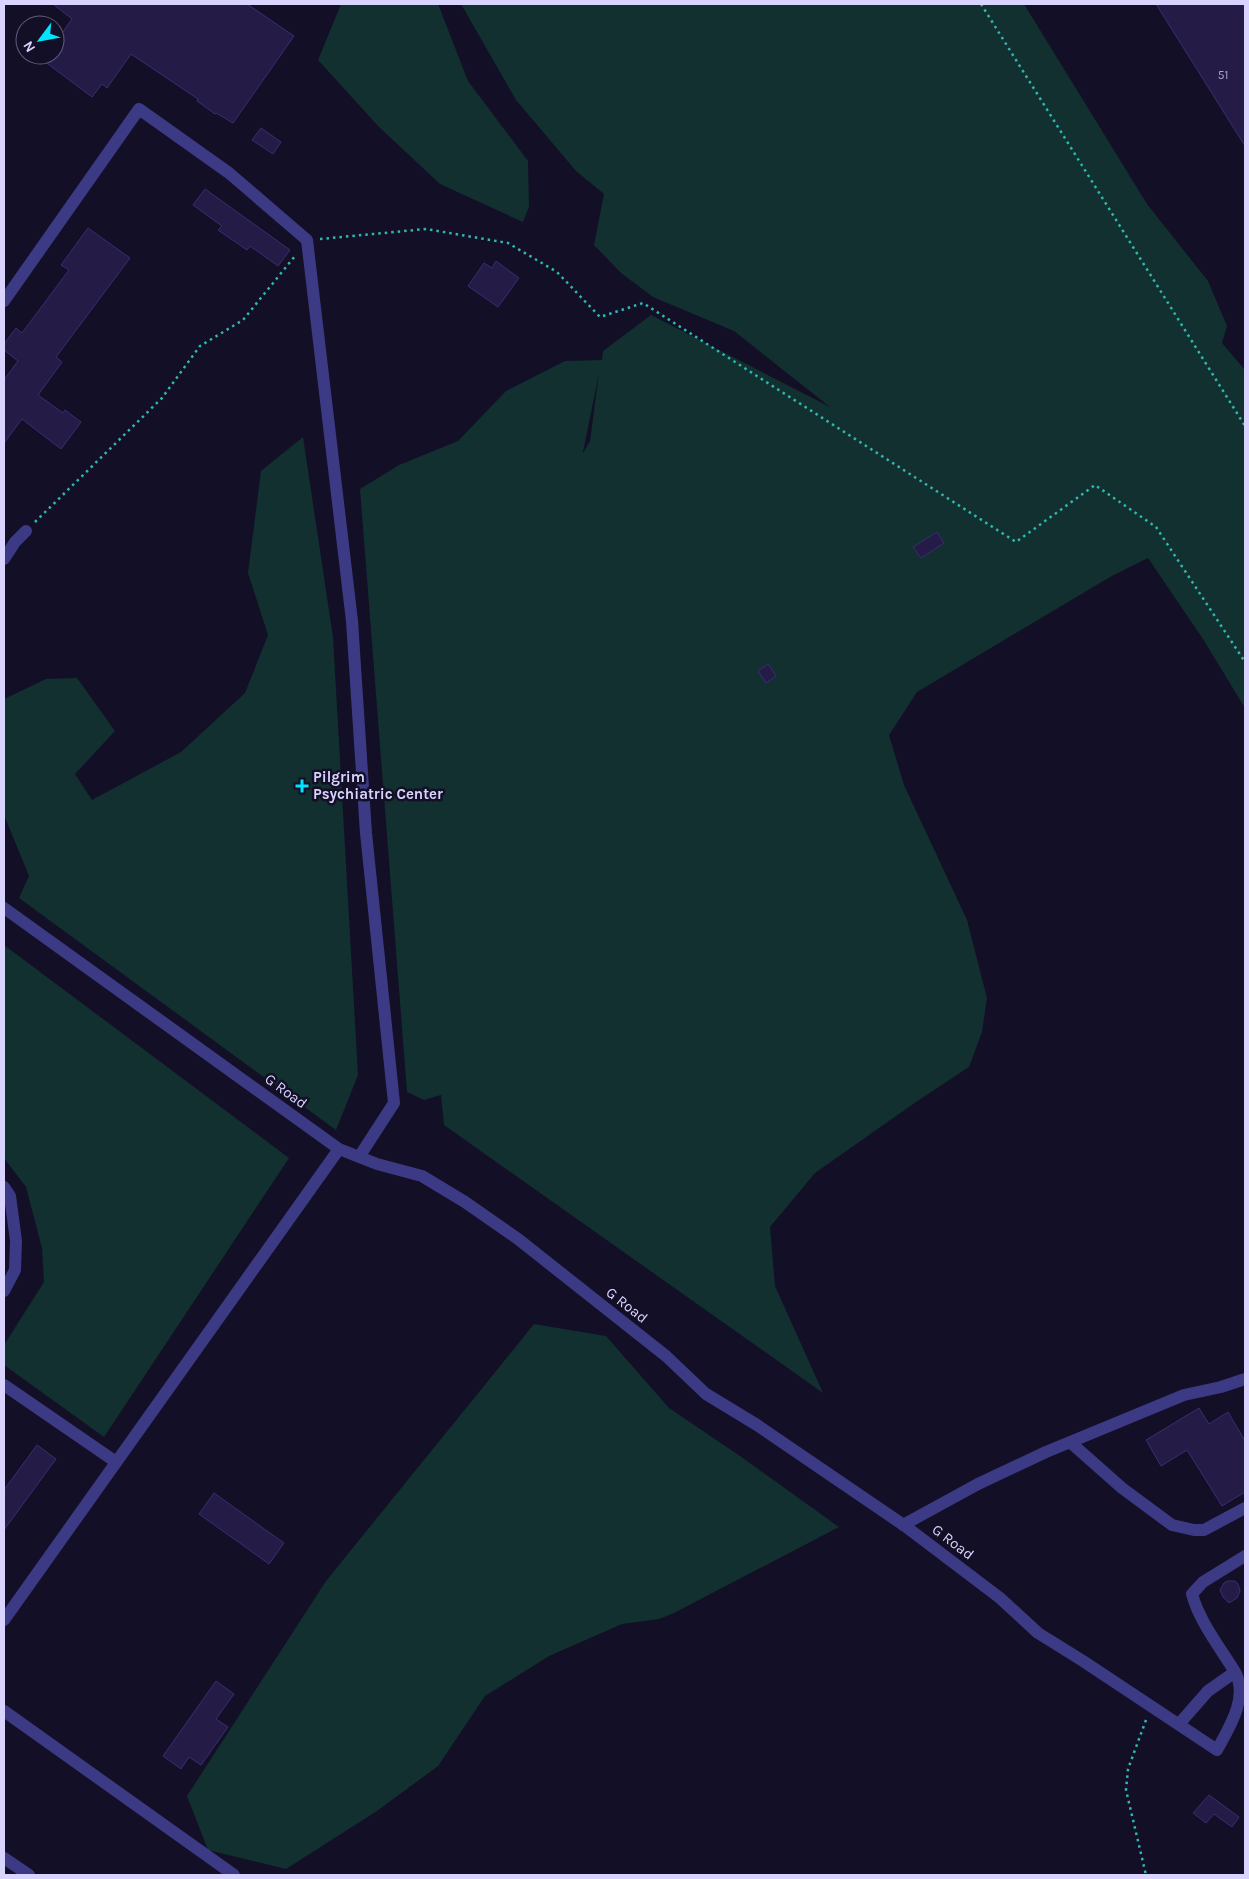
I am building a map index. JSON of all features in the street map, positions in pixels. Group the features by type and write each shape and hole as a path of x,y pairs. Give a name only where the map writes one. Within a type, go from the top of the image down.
{"street":[{"path":"4,301 139,109 229,173 307,240 352,621 366,833 394,1103 359,1157"},
{"path":"4,559 15,542 26,531"},
{"name":"G Road","path":"4,908 339,1149 377,1164 422,1176 465,1202 518,1240 666,1356 706,1394 757,1425 903,1525 1000,1598 1038,1633 1217,1750 1234,1719 1242,1692"},
{"path":"4,1620 339,1149"},
{"path":"4,1187 10,1196 16,1241 16,1270 4,1291"},
{"path":"903,1525 978,1484 1070,1442 1184,1395 1221,1387 1245,1379"},
{"path":"4,1385 116,1462"},
{"path":"1070,1442 1122,1488 1172,1525 1194,1530 1204,1530 1245,1508"},
{"path":"1242,1692 1239,1678 1202,1619 1192,1594 1203,1582 1245,1556"},
{"path":"1178,1724 1208,1691 1235,1672"},
{"path":"4,1711 234,1875"},
{"path":"4,1858 29,1875"}],"path":[{"path":"981,4 1245,426"},
{"path":"26,531 162,398 200,346 243,320 307,240 426,229 508,243 557,272 600,317 642,302 1016,542 1095,485 1156,527 1245,662"},
{"path":"1146,1875 1126,1790 1128,1769 1151,1706"}],"green space":[{"path":"341,4 438,4 468,81 528,161 529,207 523,222 440,184 379,127 318,60"},
{"path":"461,4 1024,4 1147,204 1208,281 1227,326 1222,343 1245,370 1245,708 1203,639 1148,558 1110,577 917,692 889,735 904,785 967,920 987,998 982,1032 969,1067 815,1173 770,1227 775,1286 823,1393 444,1125 441,1095 424,1100 407,1092 360,489 399,465 458,441 506,391 565,361 602,360 603,351 651,315 830,407 734,331 653,297 621,273 594,245 604,194 576,171 516,100","holes":["599,373 590,441 583,453"]},
{"path":"303,437 333,637 358,1075 336,1130 19,898 29,876 4,815 4,699 46,679 77,678 115,731 75,774 92,800 181,752 245,693 268,635 248,573 261,471"},
{"path":"4,945 289,1158 104,1437 4,1365 4,1345 44,1282 42,1248 26,1187 4,1158"},
{"path":"534,1324 606,1336 669,1408 839,1527 674,1613 659,1619 622,1624 549,1656 485,1696 438,1766 377,1811 286,1869 208,1850 187,1796 326,1581"}],"building":[{"path":"53,4 247,4 294,36 233,123 215,114 197,101 198,99 131,54 107,88 102,84 92,97 49,65 65,65 65,29 72,19"},
{"path":"1156,4 1245,4 1245,146"},
{"path":"261,128 281,142 273,154 252,140"},
{"path":"205,189 290,250 278,266 250,246 247,250 218,230 222,226 193,205"},
{"path":"88,228 130,258 56,357 62,362 38,395 63,413 65,410 81,422 61,449 22,419 4,443 4,380 18,361 4,350 4,344 16,328 22,333 69,270 61,265"},
{"path":"496,261 519,278 498,307 468,286 484,263 492,268"},
{"path":"937,532 944,543 921,558 913,547"},
{"path":"768,664 776,676 766,683 758,671"},
{"path":"1199,1408 1209,1424 1228,1412 1245,1441 1245,1492 1222,1506 1187,1450 1161,1466 1146,1440"},
{"path":"37,1445 56,1459 4,1530 4,1490"},
{"path":"214,1493 284,1543 269,1564 199,1514"},
{"path":"1227,1581 1235,1581 1240,1591 1237,1598 1229,1603 1223,1597 1220,1590"},
{"path":"216,1681 234,1694 216,1719 228,1727 201,1765 189,1757 181,1769 163,1756"},
{"path":"1209,1795 1239,1817 1232,1827 1214,1814 1206,1823 1193,1813"}],"place":[{"name":"Pilgrim Psychiatric Center","path":"302,786"}]}
